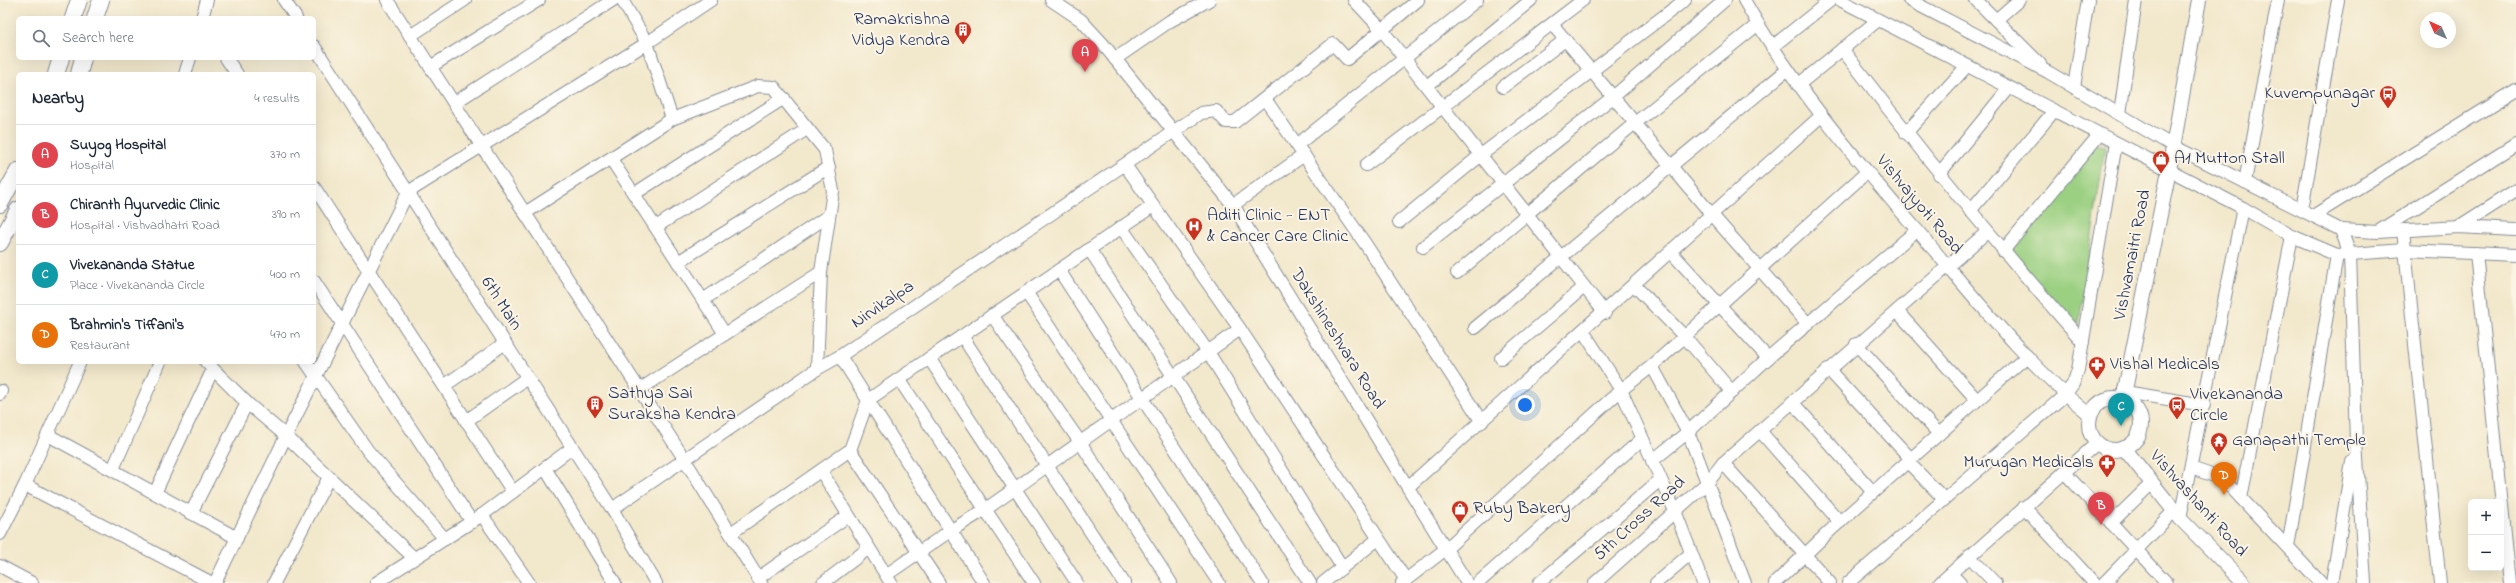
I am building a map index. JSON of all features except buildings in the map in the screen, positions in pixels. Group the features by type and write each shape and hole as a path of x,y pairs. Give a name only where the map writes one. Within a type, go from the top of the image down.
{"main road":[{"path":"74,16 79,0"},
{"path":"97,16 101,0"},
{"path":"57,72 60,60"},
{"path":"80,72 83,60"},
{"path":"0,204 16,175"},
{"path":"0,243 16,214"}],"street":[{"path":"203,16 207,0"},
{"path":"284,0 295,16"},
{"path":"410,36 465,0"},
{"path":"430,67 539,0"},
{"path":"454,103 613,0"},
{"path":"622,0 647,43 672,119"},
{"path":"25,485 214,583 408,192 647,43 711,0"},
{"name":"Dakshineshvara Road","path":"1051,0 1081,20 1175,131 1233,205 1355,404 1409,486 1467,583"},
{"path":"1115,59 1170,21 1209,0"},
{"path":"1354,0 1382,30 1605,312"},
{"path":"1418,0 1347,59 1333,44 1265,99 1366,245 1482,422"},
{"path":"1233,205 1477,0"},
{"path":"1426,86 1531,0"},
{"path":"1366,165 1583,0"},
{"path":"1399,222 1481,155 1685,0"},
{"path":"1423,247 1504,185 1613,97 1725,0"},
{"name":"Vishvajyoti Road","path":"1744,0 1757,24 1787,70 1821,116 1867,172 1948,267 2027,356 2065,395 2090,415"},
{"path":"1772,47 1831,0"},
{"path":"1840,0 1966,67 2243,208 2292,236 2337,255 2406,250 2516,254"},
{"path":"1909,0 2048,72 2173,146 2341,230 2378,232 2458,227 2516,230"},
{"path":"1976,0 2048,72"},
{"path":"1996,20 2019,0"},
{"path":"2074,87 2088,0"},
{"path":"2120,114 2136,0"},
{"name":"Vishvamaitri Road","path":"2124,396 2169,170 2199,0"},
{"path":"2245,182 2278,0"},
{"path":"2308,213 2338,0"},
{"path":"389,1 410,36 685,460 759,581 848,516"},
{"path":"1798,85 1877,21"},
{"path":"1552,24 1712,215 1808,324"},
{"path":"1457,273 1635,123 1757,24"},
{"path":"1503,87 1565,40"},
{"name":"6th Main","path":"316,49 612,509 656,583"},
{"path":"1842,49 1939,174 2003,251 2083,342"},
{"path":"186,72 190,60"},
{"path":"227,60 236,72"},
{"path":"1906,133 1966,67"},
{"path":"1475,328 1672,167 1787,70"},
{"path":"525,213 672,119 758,86 774,87 825,150 830,167 833,192 828,216 821,272 817,369"},
{"path":"1939,174 2009,88"},
{"path":"2308,213 2516,90"},
{"path":"634,194 784,98"},
{"name":"Nirvikalpa","path":"612,509 817,369 840,356 1175,131 1209,111 1216,112 1230,123 1234,122 1265,99"},
{"path":"1970,211 2054,112"},
{"path":"1409,486 1605,312 1821,116"},
{"path":"656,227 808,129"},
{"path":"2003,251 2099,134"},
{"path":"1848,583 2065,395 2073,384 2083,342 2116,143"},
{"path":"2378,232 2516,144"},
{"path":"611,159 725,334"},
{"path":"1125,165 1240,329 1404,581 1447,548 1621,390 1652,366 1867,172"},
{"path":"678,262 830,167"},
{"path":"316,190 370,269 466,421 513,492"},
{"path":"2458,227 2516,190"},
{"path":"731,533 850,450 868,400 1153,206"},
{"path":"2104,583 2177,515 2191,468 2243,208"},
{"path":"703,300 828,216"},
{"path":"1122,227 1208,352 1342,568"},
{"path":"1652,461 1688,432 1768,358 1917,230"},
{"path":"2341,230 2350,254 2356,442 2365,583"},
{"path":"2403,230 2440,583"},
{"name":"5th Cross Road","path":"1595,583 1708,482 1723,463 1856,344 1897,311 1987,232"},
{"path":"2241,498 2292,236"},
{"path":"1089,249 1310,583"},
{"path":"1671,252 1768,358"},
{"path":"2476,253 2510,583"},
{"path":"2288,547 2337,255"},
{"path":"1059,270 1262,583"},
{"path":"639,390 821,272"},
{"path":"316,283 472,522"},
{"path":"1634,285 1684,336 1732,392"},
{"path":"1501,358 1584,287"},
{"path":"1026,292 1113,420 1219,583"},
{"path":"1897,311 1977,400"},
{"path":"992,315 1080,442 1171,583"},
{"path":"820,471 889,579 920,553 950,531 986,509 1240,329"},
{"path":"1583,331 1621,390 1675,511 1690,554 1703,583"},
{"path":"962,336 1124,583"},
{"path":"444,386 505,343"},
{"path":"1856,344 1939,434"},
{"path":"840,356 984,583"},
{"path":"1775,583 1873,492 2027,356"},
{"path":"929,358 1077,583"},
{"path":"0,534 25,485 79,364"},
{"path":"113,469 159,364"},
{"path":"307,364 368,451 445,539"},
{"path":"154,493 210,366 247,403 286,436 414,558"},
{"path":"1652,366 1688,432 1745,583"},
{"path":"1828,369 1944,499"},
{"path":"466,421 527,378"},
{"path":"899,379 1034,583"},
{"path":"2124,396 2133,405 2141,420 2137,437 2124,448 2107,449 2097,443 2090,432 2090,415 2101,402 2109,398 2124,396 2204,405"},
{"path":"1792,402 1873,492"},
{"path":"191,513 247,403"},
{"path":"1760,431 1840,522"},
{"path":"48,435 113,469 237,538"},
{"path":"1478,583 1642,439"},
{"path":"2332,583 2356,442"},
{"path":"1940,583 2097,443"},
{"path":"376,583 472,522 572,448"},
{"name":"Vishvashanti Road","path":"2124,448 2177,515 2244,583"},
{"path":"850,450 920,553 938,583"},
{"path":"1723,463 1830,583"},
{"path":"545,468 615,583"},
{"path":"2191,468 2223,479 2321,583"},
{"path":"2064,472 2167,583"},
{"path":"274,583 329,477"},
{"path":"1539,583 1660,480"},
{"path":"2111,523 2151,484"},
{"path":"2024,507 2094,583"},
{"path":"482,515 529,583"},
{"path":"1323,583 1378,539"},
{"path":"823,583 869,548"},
{"path":"1656,583 1690,554"},
{"path":"1969,556 1995,583"},
{"path":"0,566 32,583"},
{"path":"838,572 844,583"},
{"path":"1951,574 1960,583"}],"green space":[{"path":"2096,145 2105,147 2078,330 2011,249"}],"place":[{"name":"Ramakrishna Vidya Kendra","path":"963,45"},
{"name":"Suyog Hospital","path":"1085,72"},
{"name":"Kuvempunagar","path":"2388,109"},
{"name":"A1 Mutton Stall","path":"2161,174"},
{"name":"Aditi Clinic - ENT & Cancer Care Clinic","path":"1194,241"},
{"name":"Vishal Medicals","path":"2097,380"},
{"name":"Sathya Sai Suraksha Kendra","path":"595,419"},
{"name":"Vivekananda Circle","path":"2177,420"},
{"name":"Vivekananda Statue","path":"2121,426"},
{"name":"Ganapathi Temple","path":"2219,456"},
{"name":"Murugan Medicals","path":"2107,478"},
{"name":"Brahmin's Tiffani's","path":"2224,495"},
{"name":"Ruby Bakery","path":"1460,524"},
{"name":"Chiranth Ayurvedic Clinic","path":"2101,525"}]}
